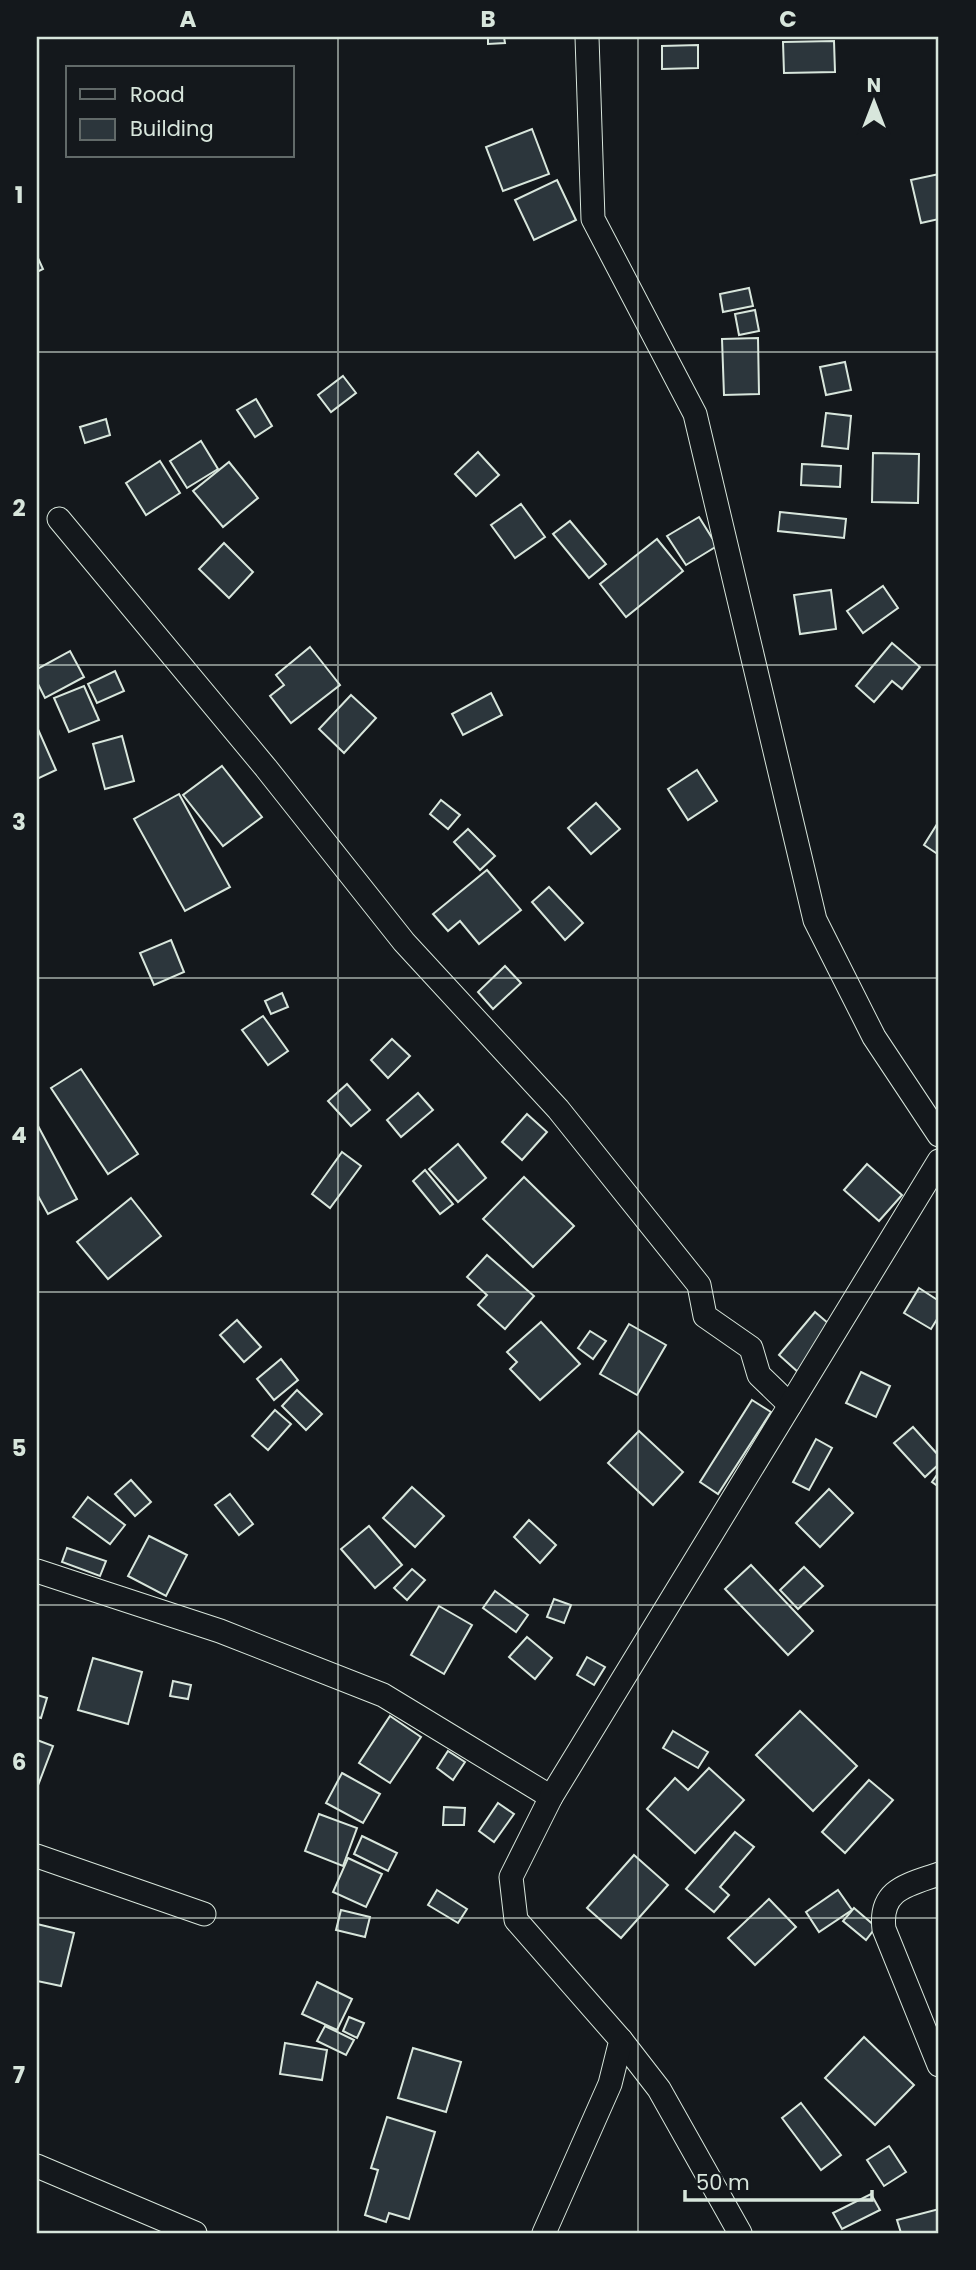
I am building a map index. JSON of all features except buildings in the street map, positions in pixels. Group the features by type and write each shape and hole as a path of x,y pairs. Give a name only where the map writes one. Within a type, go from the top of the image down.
{"street":[{"path":"587,37 593,219 695,414 814,920 874,1037 939,1135"},
{"path":"59,519 266,768 404,942 558,1110 699,1285 705,1316 751,1348 759,1375 790,1405"},
{"path":"740,2233 659,2089 621,2040 516,1920 511,1877 551,1797 938,1165"},
{"path":"37,1571 220,1631 383,1695 551,1797"},
{"path":"37,1856 204,1914"},
{"path":"939,1874 904,1886 888,1899 882,1913 884,1929 939,2065"},
{"path":"544,2233 610,2084 621,2040"},
{"path":"37,2166 195,2233"}]}
